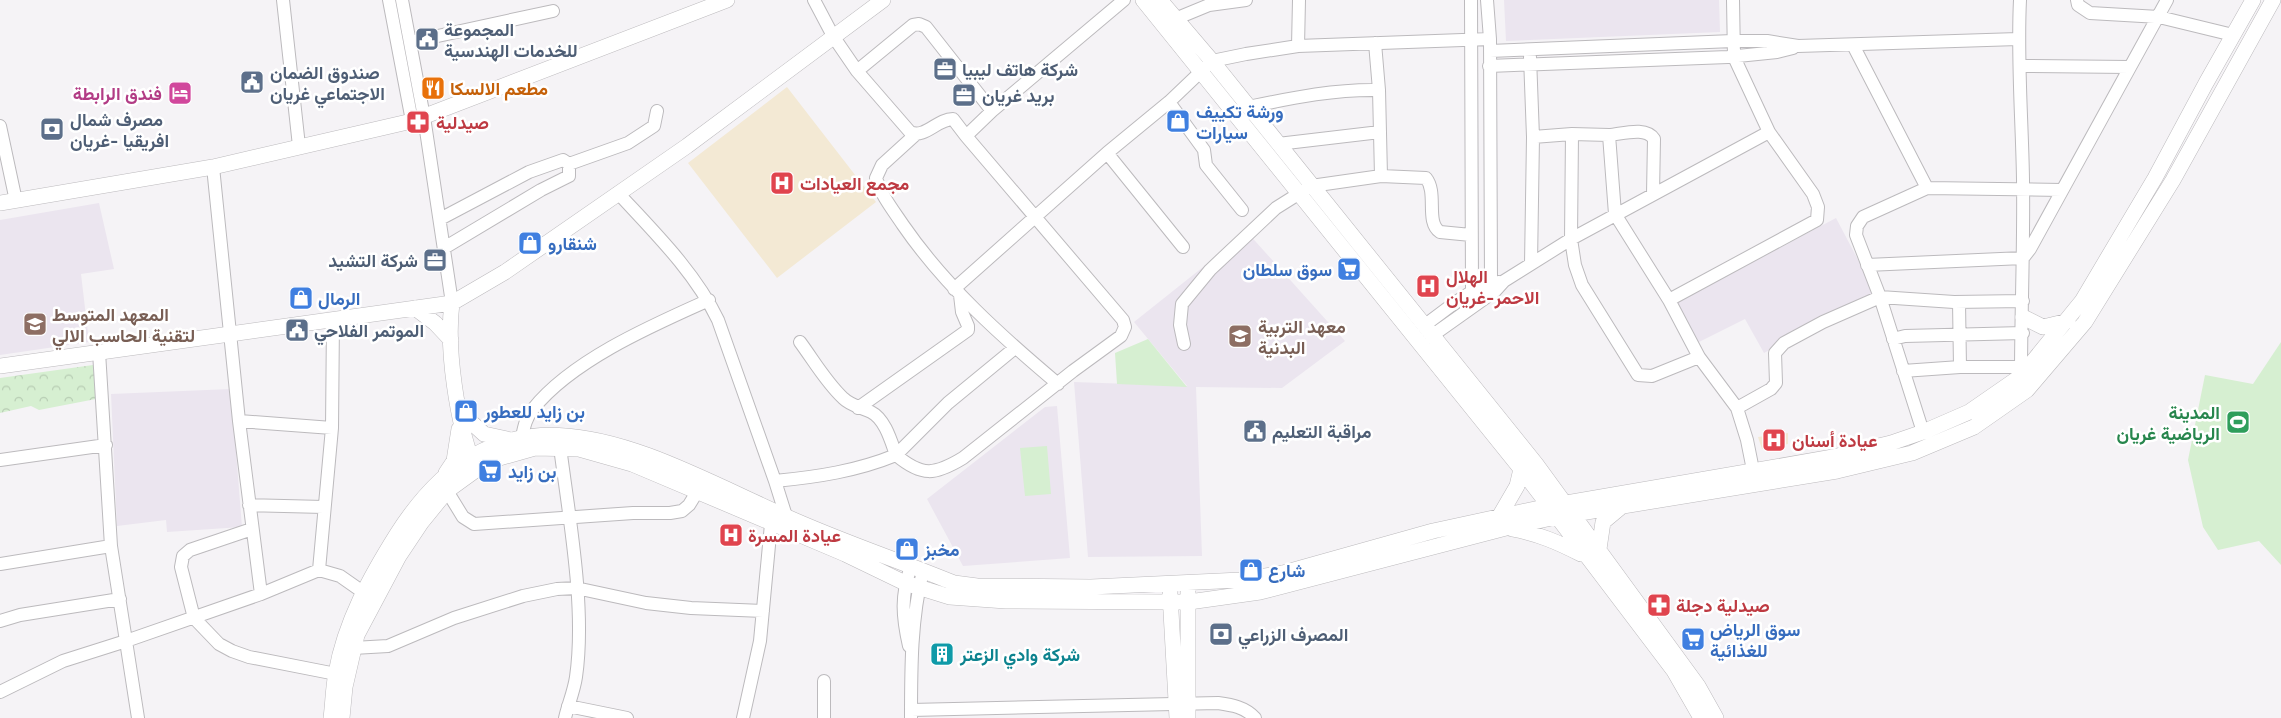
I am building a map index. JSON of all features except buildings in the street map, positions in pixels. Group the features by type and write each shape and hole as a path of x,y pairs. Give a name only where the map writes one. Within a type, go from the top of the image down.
{"main road":[{"path":"0,203 213,167 418,119 726,0"},
{"path":"0,366 230,332 452,303 505,272 687,146 883,0"},
{"path":"1143,0 1165,11 1207,67 1306,190 1552,512 1593,553"},
{"path":"461,414 484,434 516,439 570,435 638,451 786,516 954,583 977,586 1091,587 1170,585 1242,580 1350,560 1502,522 1569,508 1754,470 1833,457 1891,443 1923,432 1969,412 2021,372 2068,321 2155,178 2253,0"},
{"path":"1569,508 1621,507 1838,471 1912,453 1974,427 2027,390 2085,322 2173,180 2273,0"},
{"path":"1207,67 1248,107 1278,144 1306,190 1429,330 1569,508 1593,553 1716,718"},
{"path":"452,303 451,340 454,379 464,440 478,461"},
{"path":"415,308 435,323 451,340"},
{"path":"2023,317 2043,327 2068,321"},
{"path":"331,718 336,674 350,626 369,596 399,556 444,486 454,461 461,414"},
{"path":"444,486 478,461 516,439"},
{"path":"478,461 535,448 560,448 598,453 632,464 845,554 912,586 950,598 1006,601 1189,602 1260,592 1350,560"},
{"path":"1502,522 1521,469"},
{"path":"1593,553 1604,522 1621,507"},
{"path":"1502,522 1593,553"},
{"path":"1183,711 1189,602 1187,584"},
{"path":"1170,585 1183,711"},
{"path":"342,718 344,687 369,596"},
{"path":"1693,689 1701,718"}],"street":[{"path":"284,0 299,146"},
{"path":"389,0 440,219 452,303"},
{"path":"402,0 410,42 418,119"},
{"path":"814,0 833,36 857,71 910,132 915,135"},
{"path":"966,136 992,111 1124,0"},
{"path":"1165,11 1246,0"},
{"path":"1298,46 1299,0"},
{"path":"1471,0 1471,235 1476,297"},
{"path":"1487,0 1490,45 1496,285"},
{"path":"1669,300 1817,220 1818,207 1813,194 1769,132 1734,57 1732,0"},
{"path":"1903,371 1960,367 2021,372 2023,333 2023,191 2021,66 2018,39 2020,0"},
{"path":"2077,0 2078,5 2090,14 2159,17 2233,34"},
{"path":"2023,258 2168,0"},
{"path":"410,42 553,11"},
{"path":"857,71 913,25 919,24 926,27 992,111"},
{"path":"957,292 1107,153 1169,102 1207,67 1246,54 1298,46 1471,39 1490,45 1530,49 1733,41 1767,41 1798,46 2018,39"},
{"path":"1375,43 1379,90 1381,176"},
{"path":"1853,45 1927,188"},
{"path":"1490,66 1734,57 1777,52 1798,46"},
{"path":"1530,49 1533,137 1532,264"},
{"path":"2021,66 2129,67"},
{"path":"1248,107 1316,93 1351,89 1379,90"},
{"path":"1169,102 1204,150 1206,165 1242,210"},
{"path":"569,164 628,143 654,126 657,111"},
{"path":"800,342 835,390 845,400 858,408 872,412 884,426 896,455 907,464 925,472 934,473 945,469 963,458 1121,336 1125,327 1123,320 953,119 946,119 921,134 915,135 882,165 876,178 894,212 919,249 957,292 1015,348 1058,384"},
{"path":"0,126 16,201"},
{"path":"1533,137 1572,134 1609,135 1645,131 1651,134 1654,139 1654,194"},
{"path":"1278,144 1380,132"},
{"path":"1429,330 1476,297 1571,239 1769,132"},
{"path":"1572,134 1571,239 1575,265 1582,285 1638,375 1652,376 1699,357"},
{"path":"1609,135 1615,214 1669,300 1699,357 1736,408 1747,440 1754,470"},
{"path":"1107,153 1184,247"},
{"path":"440,219 529,172 563,160 569,164"},
{"path":"444,248 541,190 569,176 569,164"},
{"path":"213,167 238,422 261,594"},
{"path":"1184,344 1180,325 1182,304 1210,270 1253,227 1276,208 1306,190 1381,176 1426,178 1432,185 1432,221 1436,229 1440,232 1471,235"},
{"path":"1923,432 1880,297 1856,235 1857,226 1863,218 1927,188 2023,191 2062,190"},
{"path":"618,193 670,251 709,300 718,320 786,516"},
{"path":"1868,265 2023,258"},
{"path":"858,408 968,330 957,292"},
{"path":"1736,408 1771,390 1776,383 1776,353 1784,343 1823,322 1880,297 1959,302 2023,301"},
{"path":"516,439 532,410 552,389 589,362 628,338 709,300"},
{"path":"1959,302 1960,367"},
{"path":"320,570 332,428 333,319"},
{"path":"1893,339 1905,336 2023,333"},
{"path":"775,481 820,476 871,466 896,455 948,403 1015,348"},
{"path":"99,352 111,546 138,718"},
{"path":"238,422 332,428"},
{"path":"0,460 106,446"},
{"path":"560,448 576,588 579,651 576,680 566,712 627,718"},
{"path":"444,486 463,517 474,524 682,511 689,505 697,492"},
{"path":"249,505 324,507"},
{"path":"743,718 752,682 763,611 771,524"},
{"path":"252,530 190,550 183,556 181,567 194,618 219,644 232,651 249,657 336,674"},
{"path":"0,564 111,546"},
{"path":"917,568 912,586 903,603 904,624 912,656 911,714 1183,711 1218,703 1248,711 1255,718"},
{"path":"0,692 63,661 194,618 320,570 340,576 369,596"},
{"path":"354,648 388,646 454,618 538,592 576,588 646,603 691,608 763,611"},
{"path":"0,621 20,615 120,599"},
{"path":"824,681 824,718"}],"shaded area":[{"path":"1504,0 1719,0 1720,32 1506,41"},
{"name":"مجمع العيادات","path":"787,87 876,202 777,278 688,163"},
{"path":"99,203 114,269 81,274 89,342 0,355 0,220"},
{"path":"1836,218 1875,292 1764,353 1745,319 1697,343 1674,304"},
{"path":"1247,232 1345,341 1282,388 1196,387 1202,556 1088,557 1074,382 1187,386 1134,322"},
{"path":"231,389 242,527 167,532 166,520 117,526 111,394"},
{"path":"1057,406 1070,558 963,566 927,499 1045,407"},
{"name":"عيادة أسنان","path":"1788,433 1788,444 1762,449 1758,437"}],"green space":[{"path":"1148,339 1187,387 1117,384 1115,353"},
{"name":"المدينة الرياضية غريان","path":"2281,342 2281,565 2259,541 2218,550 2203,527 2188,460 2205,375 2253,384"},
{"path":"93,365 98,367 101,398 39,410 31,406 0,413 0,378"},
{"path":"1047,446 1051,494 1025,496 1020,448"}],"place":[{"name":"المجموعة للخدمات الهندسية","path":"427,39"},
{"name":"شركة هاتف ليبيا","path":"945,69"},
{"name":"صندوق الضمان الاجتماعي غريان","path":"252,82"},
{"name":"مطعم الالسكا","path":"433,88"},
{"name":"فندق الرابطة","path":"180,93"},
{"name":"بريد غريان","path":"964,95"},
{"name":"ورشة تكييف سيارات","path":"1178,121"},
{"name":"صيدلية","path":"418,122"},
{"name":"مصرف شمال افريقيا -غريان","path":"52,129"},
{"name":"مجمع العيادات","path":"782,183"},
{"name":"شنقارو","path":"530,243"},
{"name":"شركة التشيد","path":"435,260"},
{"name":"سوق سلطان","path":"1349,269"},
{"name":"الهلال الاحمر-غريان","path":"1428,286"},
{"name":"الرمال","path":"301,298"},
{"name":"المعهد المتوسط لتقنية الحاسب الالي","path":"35,324"},
{"name":"الموتمر الفلاحي","path":"297,330"},
{"name":"معهد التربية البدنية","path":"1240,336"},
{"name":"بن زايد للعطور","path":"466,411"},
{"name":"المدينة الرياضية غريان","path":"2238,422"},
{"name":"مراقبة التعليم","path":"1255,431"},
{"name":"عيادة أسنان","path":"1774,440"},
{"name":"بن زايد","path":"490,471"},
{"name":"عيادة المسرة","path":"731,535"},
{"name":"مخبز","path":"907,549"},
{"name":"شارع","path":"1251,570"},
{"name":"صيدلية دجلة","path":"1659,605"},
{"name":"المصرف الزراعي","path":"1221,634"},
{"name":"سوق الرياض للغذائية","path":"1693,639"},
{"name":"شركة وادي الزعتر","path":"942,654"}]}
